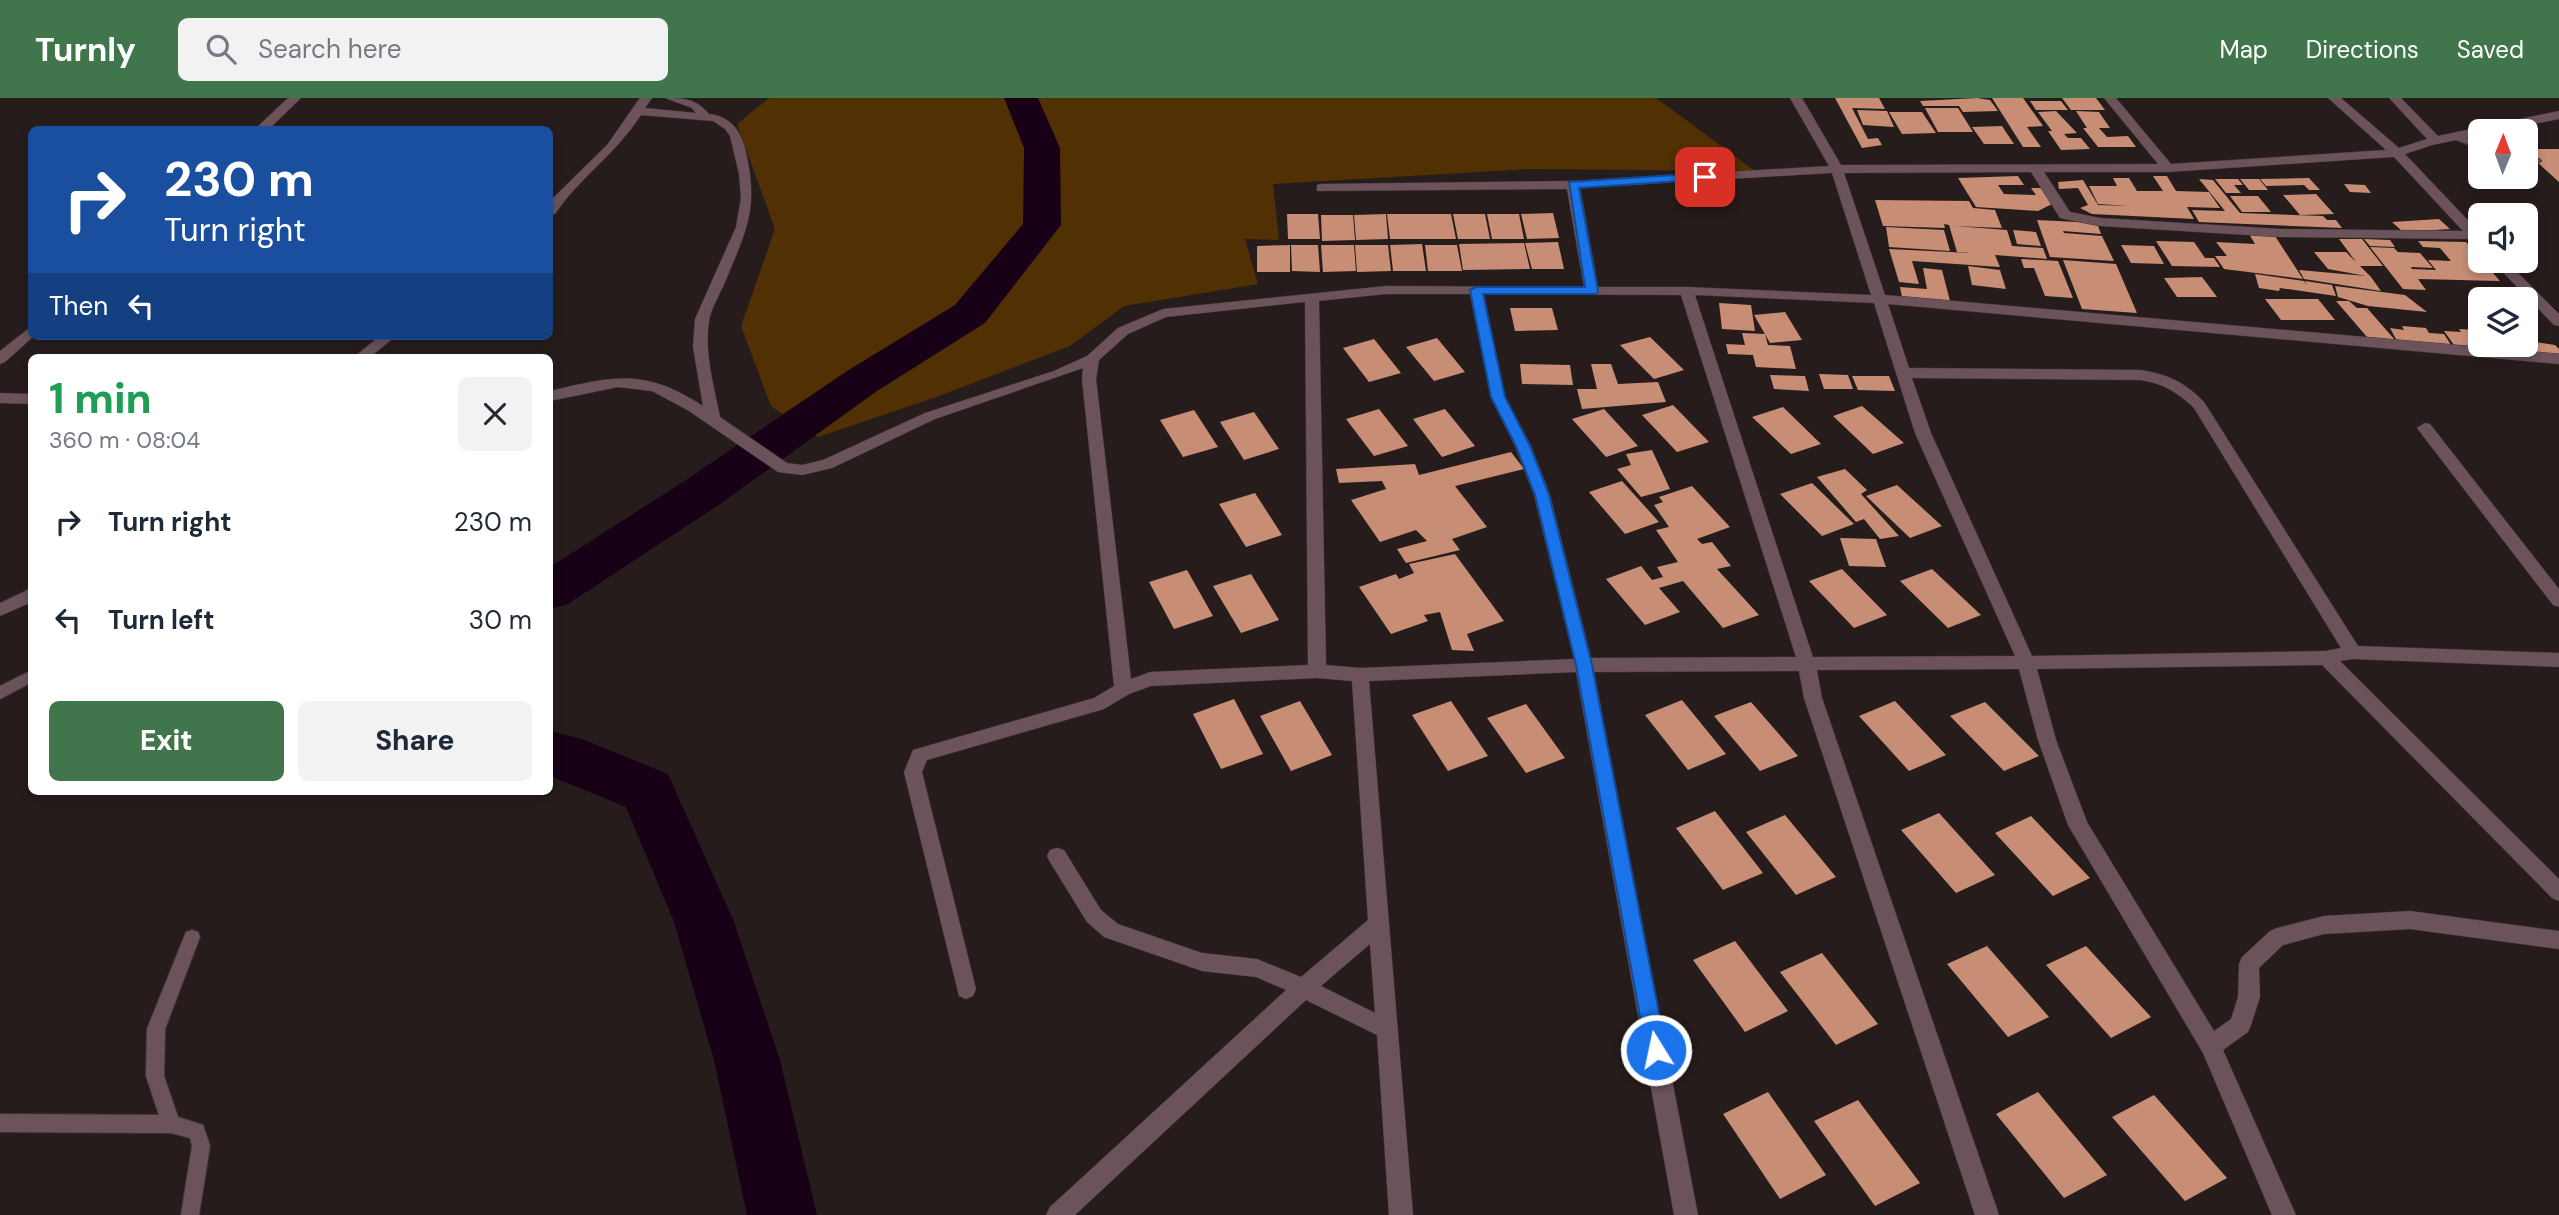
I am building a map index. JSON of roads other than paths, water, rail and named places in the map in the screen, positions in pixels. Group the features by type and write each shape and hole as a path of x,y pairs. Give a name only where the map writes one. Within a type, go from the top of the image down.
{"street":[{"path":"264,126 295,98"},
{"path":"556,192 585,174 612,146 646,98"},
{"path":"671,98 696,106 704,115"},
{"path":"1796,98 1838,169 1923,433 2025,662 2046,740 2078,825 2211,1046 2284,1215"},
{"path":"2110,98 2168,168"},
{"path":"2334,98 2397,153 2468,228"},
{"path":"2395,98 2436,141"},
{"path":"637,111 704,115 729,126 736,136 745,174 747,198 742,227 702,319 700,346 713,420"},
{"path":"1321,188 1573,185 1838,169 2168,168 2397,153 2454,136 2559,115"},
{"path":"2036,170 2065,215 2101,222 2281,233 2468,238"},
{"path":"1573,185 1591,291"},
{"path":"2511,273 2559,322"},
{"path":"553,395 597,385 639,383 666,391 713,420 753,451 783,468 802,470 827,464 930,416 981,401 1092,359 1123,331 1163,313 1387,290 1687,291 1879,299 2559,359"},
{"path":"1476,290 1498,397 1523,446 1542,495 1584,665 1686,1215"},
{"path":"1687,291 1807,664 1813,698 1987,1215"},
{"path":"1312,298 1317,671"},
{"path":"0,359 6,346 28,332"},
{"path":"365,354 384,340"},
{"path":"1092,359 1089,379 1123,689"},
{"path":"1905,373 2140,375 2160,377 2180,385 2199,405 2353,652"},
{"path":"0,398 28,399"},
{"path":"2425,428 2559,601"},
{"path":"0,610 28,596"},
{"path":"966,989 913,772 920,755 1098,704 1123,689 1150,679 1317,671 1360,675 1584,665 2326,658 2353,652 2559,660"},
{"path":"2326,658 2559,892"},
{"path":"1360,675 1401,1215"},
{"path":"1058,856 1094,916 1111,931 1202,962 1257,968 1386,1029"},
{"path":"2211,1046 2240,1025 2249,997 2249,964 2277,937 2324,925 2410,920 2559,940"},
{"path":"1058,1215 1304,988 1377,925"}],"lane":[{"path":"2454,136 2468,141"},
{"path":"0,693 28,677"},
{"path":"171,1124 155,1076 156,1029 192,937"},
{"path":"0,1124 171,1124 197,1131 201,1146 190,1215"}],"waterway":[{"path":"553,589 700,494 862,381 970,314 1042,225 1042,148 1021,98"},
{"path":"553,754 562,755 648,791 704,922 747,1060 782,1215"}]}
